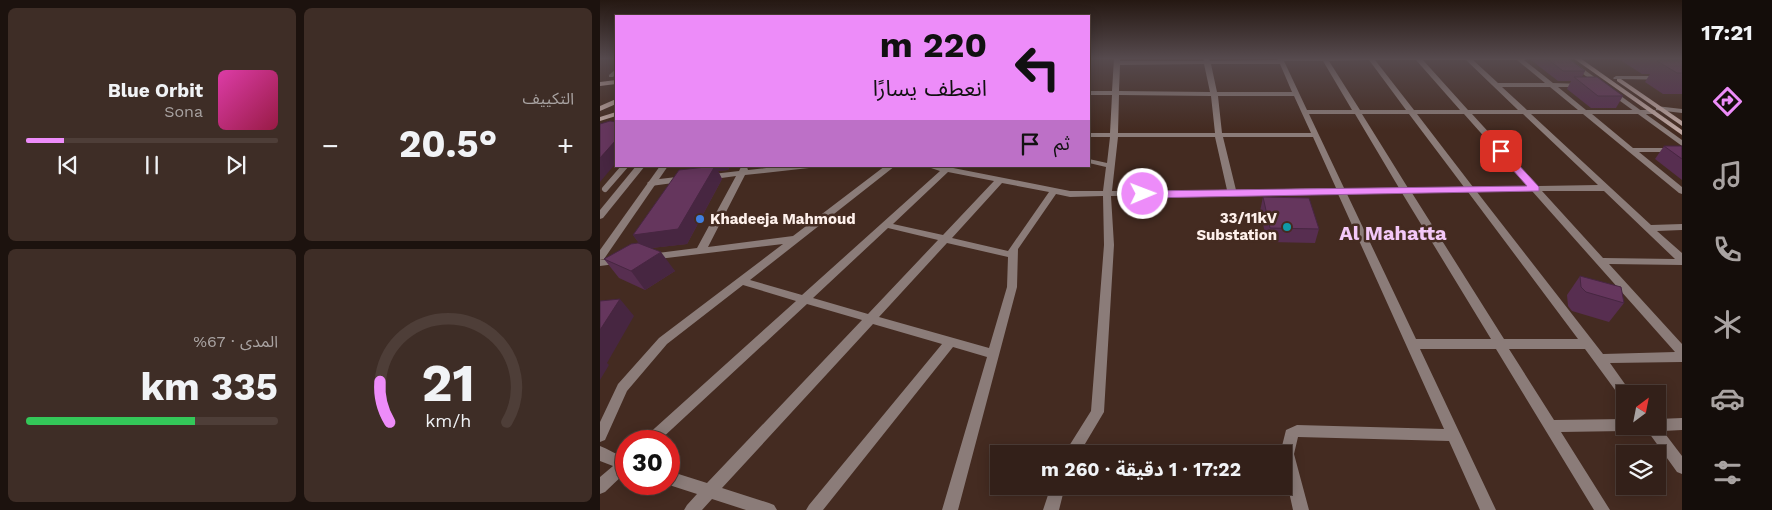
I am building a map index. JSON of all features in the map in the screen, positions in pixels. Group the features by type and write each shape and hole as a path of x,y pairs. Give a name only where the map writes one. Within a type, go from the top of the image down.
{"main road":[{"path":"1615,82 1656,110 1682,124"},
{"path":"602,83 615,84"},
{"path":"600,109 615,102"},
{"path":"1656,110 1682,133"},
{"path":"600,120 615,115"}],"street":[{"path":"1077,445 1097,412 1108,254 1107,195 1114,135 1116,82"},
{"path":"1211,82 1219,136 1232,193"},
{"path":"1291,82 1488,510"},
{"path":"1340,82 1602,510"},
{"path":"1389,82 1619,385"},
{"path":"1439,82 1681,351"},
{"path":"1492,82 1682,260"},
{"path":"1546,82 1682,191"},
{"path":"1597,82 1682,144"},
{"path":"1495,85 1601,85 1618,82"},
{"path":"1090,93 1297,94"},
{"path":"1305,112 1682,111"},
{"path":"1090,135 1315,135"},
{"path":"1632,150 1682,150"},
{"path":"1090,161 1111,166"},
{"path":"600,216 640,167"},
{"path":"600,256 663,167"},
{"path":"652,183 744,170 793,167"},
{"path":"600,436 622,388 663,341 891,167"},
{"path":"933,167 1070,194 1606,188"},
{"path":"701,250 744,170"},
{"path":"662,430 946,170"},
{"path":"692,510 1000,180"},
{"path":"950,510 1012,287 1012,255 1016,244 1054,191"},
{"path":"886,225 1012,255"},
{"path":"1649,228 1682,227"},
{"path":"600,264 796,239"},
{"path":"1600,260 1682,260"},
{"path":"740,281 992,354"},
{"path":"814,510 950,342"},
{"path":"1411,344 1587,344"},
{"path":"1599,359 1681,351"},
{"path":"1666,425 1682,424"},
{"path":"1550,426 1616,425"},
{"path":"1301,510 1287,454 1291,434 1297,431 1453,435"},
{"path":"1658,435 1682,468"},
{"path":"600,452 602,455 615,460"},
{"path":"600,488 615,474"},
{"path":"680,481 769,510"},
{"path":"1051,510 1055,495"}],"lane":[{"path":"603,189 624,167"},
{"path":"603,189 624,187"}],"building":[{"path":"1580,82 1604,82 1623,96 1598,96"},
{"path":"610,121 615,122 615,141 600,158 600,124"},
{"path":"1664,146 1682,146 1682,159"},
{"path":"714,167 678,229 633,235 679,170"},
{"path":"1263,197 1309,198 1319,229 1270,228"},
{"path":"638,243 661,252 631,271 604,259 631,244"},
{"path":"1580,276 1621,287 1624,303 1586,292 1581,287"},
{"path":"620,299 600,330 600,301"}],"place":[{"name":"Khadeeja Mahmoud","path":"700,219"},
{"name":"33/11kV Substation","path":"1287,227"}],"district":[{"name":"Al Mahatta","path":"1393,233"}],"route":[{"path":"1143,194 1535,189 1501,151"}]}
